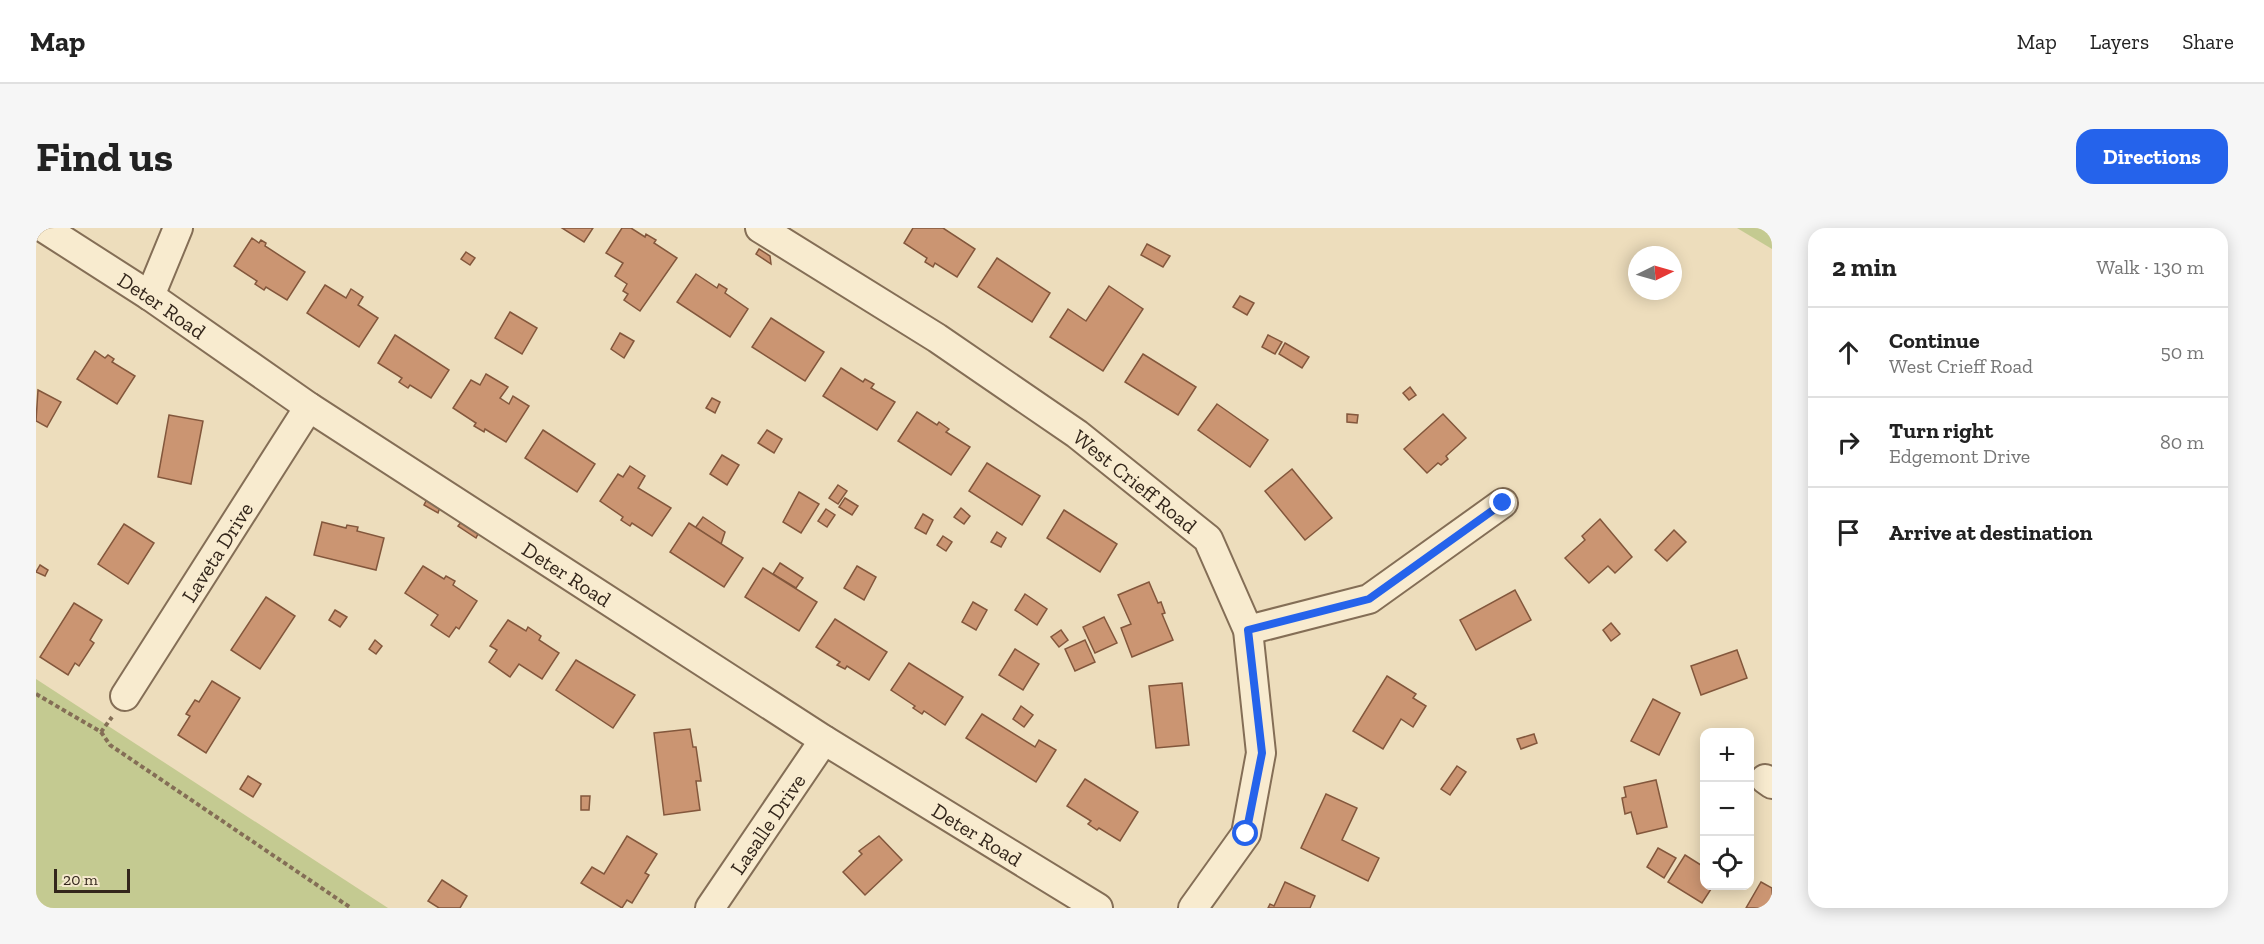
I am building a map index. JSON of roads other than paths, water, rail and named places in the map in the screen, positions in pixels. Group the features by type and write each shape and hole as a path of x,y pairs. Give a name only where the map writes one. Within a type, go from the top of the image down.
{"street":[{"name":"Deter Road","path":"44,228 150,296 309,407 824,740 1098,908"},
{"path":"150,296 178,228"},
{"name":"West Crieff Road","path":"760,228 937,338 1077,434 1208,539 1248,630 1262,753 1246,834 1193,908"},
{"name":"Laveta Drive","path":"126,696 309,407"},
{"path":"1248,630 1369,599 1503,503"},
{"name":"Lasalle Drive","path":"710,908 824,740"}]}
